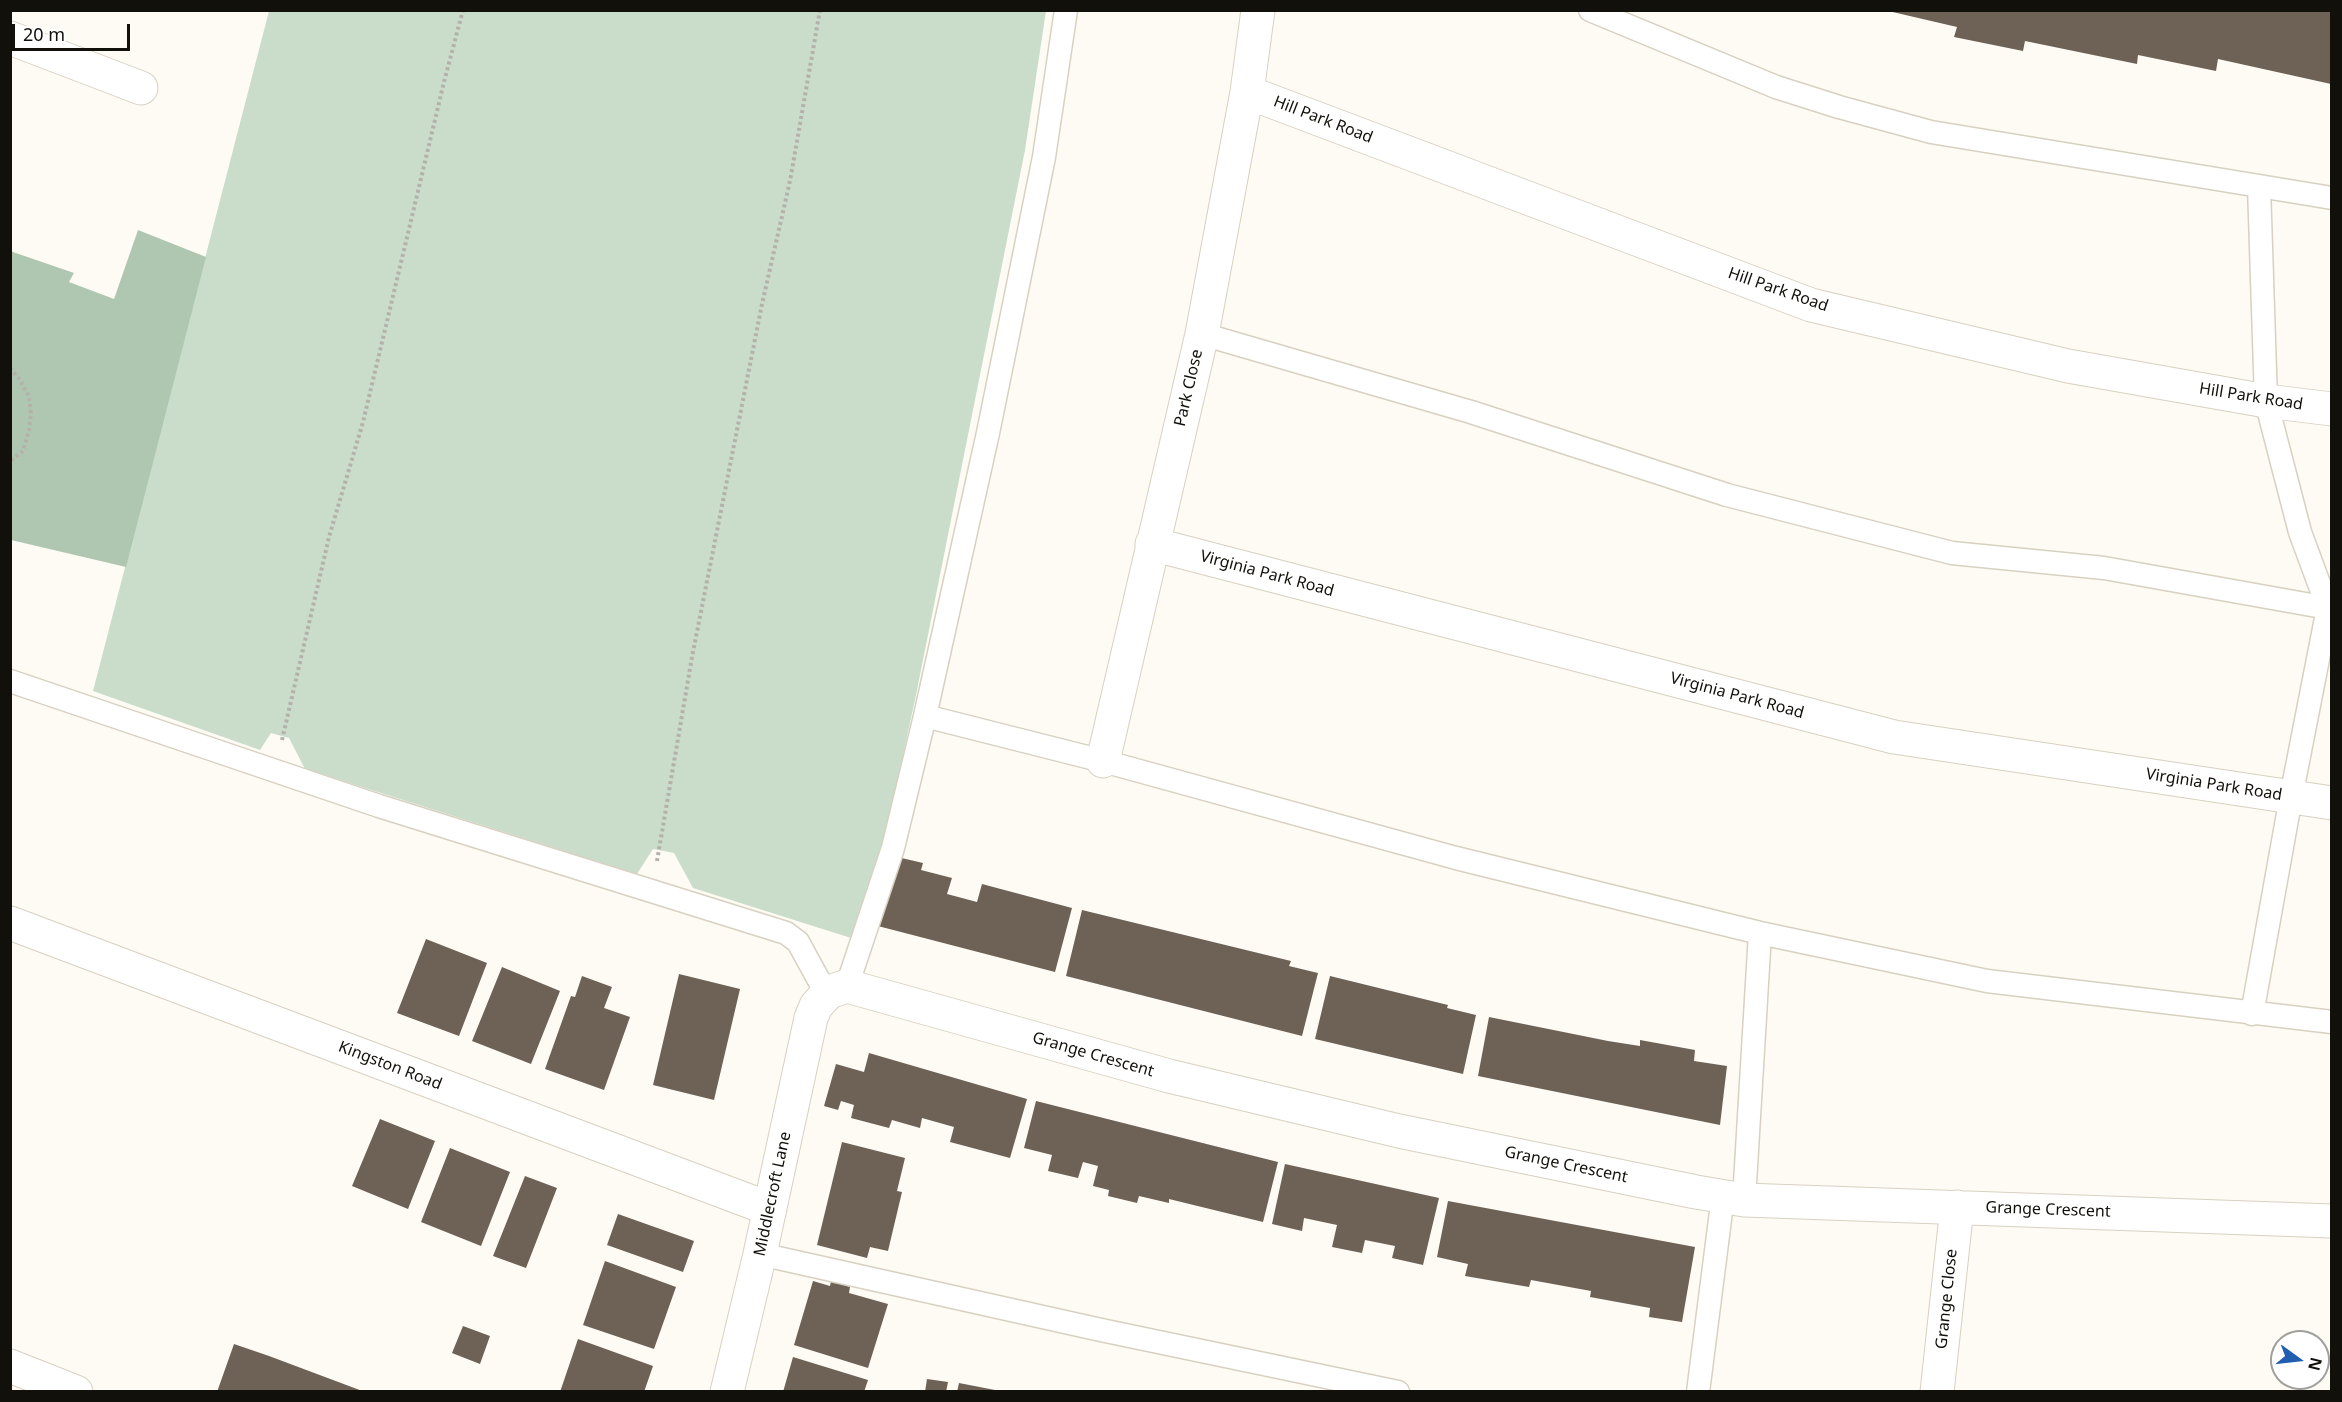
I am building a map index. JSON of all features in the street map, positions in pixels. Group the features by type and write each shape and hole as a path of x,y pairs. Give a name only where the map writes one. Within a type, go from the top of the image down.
{"street":[{"name":"Park Close","path":"1103,761 1202,334 1246,92 1258,10"},
{"path":"10,38 141,88"},
{"name":"Hill Park Road","path":"1246,92 1811,304 2068,366 2266,401 2331,409"},
{"name":"Virginia Park Road","path":"1152,544 1894,737 2331,803"},
{"name":"Kingston Road","path":"10,923 770,1209"},
{"name":"Grange Crescent","path":"833,992 1400,1131 1733,1198 2331,1221"},
{"name":"Middlecroft Lane","path":"727,1392 770,1209 807,1031 816,1006 833,992"},
{"name":"Grange Close","path":"1937,1392 1957,1207"},
{"path":"10,1366 76,1392"}],"lane":[{"path":"10,681 379,806 786,933 798,942 821,984 833,992 893,848 925,716 986,445 1044,157 1066,10"},
{"path":"1590,10 1776,87 1931,132 2331,198"},
{"path":"2252,1014 2328,608 2300,532 2266,401 2259,186"},
{"path":"1202,334 1471,412 1727,495 1952,553 2104,568 2328,608"},
{"path":"925,716 1103,761 1456,858 1760,933 1987,981 2331,1022"},
{"path":"1698,1392 1733,1198 1760,933"},
{"path":"760,1254 1101,1330 1398,1392"}],"path":[{"path":"275,770 329,537 363,422 463,10"},
{"path":"651,891 692,657 762,304 790,181 820,10"},
{"path":"10,368 29,397 31,412 23,451 10,461"}],"green space":[{"path":"269,11 1046,11 1025,150 915,700 885,837 851,938 693,888 674,853 653,849 637,874 305,769 289,738 271,733 260,750 93,691"},
{"path":"138,230 206,257 126,567 11,540 10,251 74,273 69,282 114,299"}],"building":[{"path":"1884,10 2331,10 2331,84 2218,59 2216,71 2138,55 2137,64 2025,41 2023,51 1954,37 1957,27"},
{"path":"893,856 923,863 921,870 952,878 947,894 977,902 982,884 1072,908 1055,972 874,925"},
{"path":"1082,910 1291,961 1289,966 1318,973 1302,1036 1066,976"},
{"path":"426,939 487,963 459,1036 397,1013"},
{"path":"502,967 560,991 531,1064 472,1041"},
{"path":"679,974 740,989 714,1100 653,1085"},
{"path":"582,976 612,987 604,1008 630,1017 604,1090 545,1069 571,996 575,997"},
{"path":"1330,976 1448,1005 1447,1008 1476,1015 1463,1074 1315,1039"},
{"path":"1489,1017 1608,1041 1640,1046 1640,1040 1695,1050 1694,1061 1727,1066 1720,1125 1478,1076"},
{"path":"869,1053 1027,1099 1010,1158 950,1142 954,1127 922,1118 920,1128 892,1120 889,1128 851,1118 854,1105 841,1101 838,1110 824,1106 836,1064 864,1072"},
{"path":"1036,1101 1278,1162 1263,1222 1169,1199 1169,1203 1139,1196 1137,1203 1108,1196 1109,1190 1093,1186 1098,1166 1083,1162 1078,1178 1048,1171 1052,1155 1024,1148"},
{"path":"380,1119 435,1141 408,1209 352,1186"},
{"path":"842,1142 905,1158 897,1191 902,1192 888,1251 870,1247 867,1258 817,1245"},
{"path":"450,1148 510,1172 481,1246 421,1222"},
{"path":"1285,1164 1439,1198 1423,1265 1392,1258 1395,1246 1365,1240 1362,1253 1332,1247 1337,1225 1304,1218 1302,1231 1272,1224"},
{"path":"525,1176 557,1188 526,1268 493,1256"},
{"path":"1448,1201 1695,1247 1682,1322 1649,1317 1650,1308 1590,1297 1591,1291 1531,1280 1529,1287 1465,1276 1468,1264 1437,1257"},
{"path":"618,1214 694,1241 683,1272 607,1245"},
{"path":"605,1261 676,1287 654,1349 583,1325"},
{"path":"813,1281 830,1286 831,1281 850,1287 849,1293 888,1304 868,1368 794,1345"},
{"path":"463,1326 490,1336 480,1364 452,1353"},
{"path":"578,1339 653,1366 644,1392 560,1392"},
{"path":"234,1344 269,1356 365,1392 217,1392"},
{"path":"793,1357 868,1380 864,1392 783,1392"},
{"path":"927,1379 948,1382 946,1392 925,1392"},
{"path":"959,1383 995,1390 995,1392 957,1392"}]}
